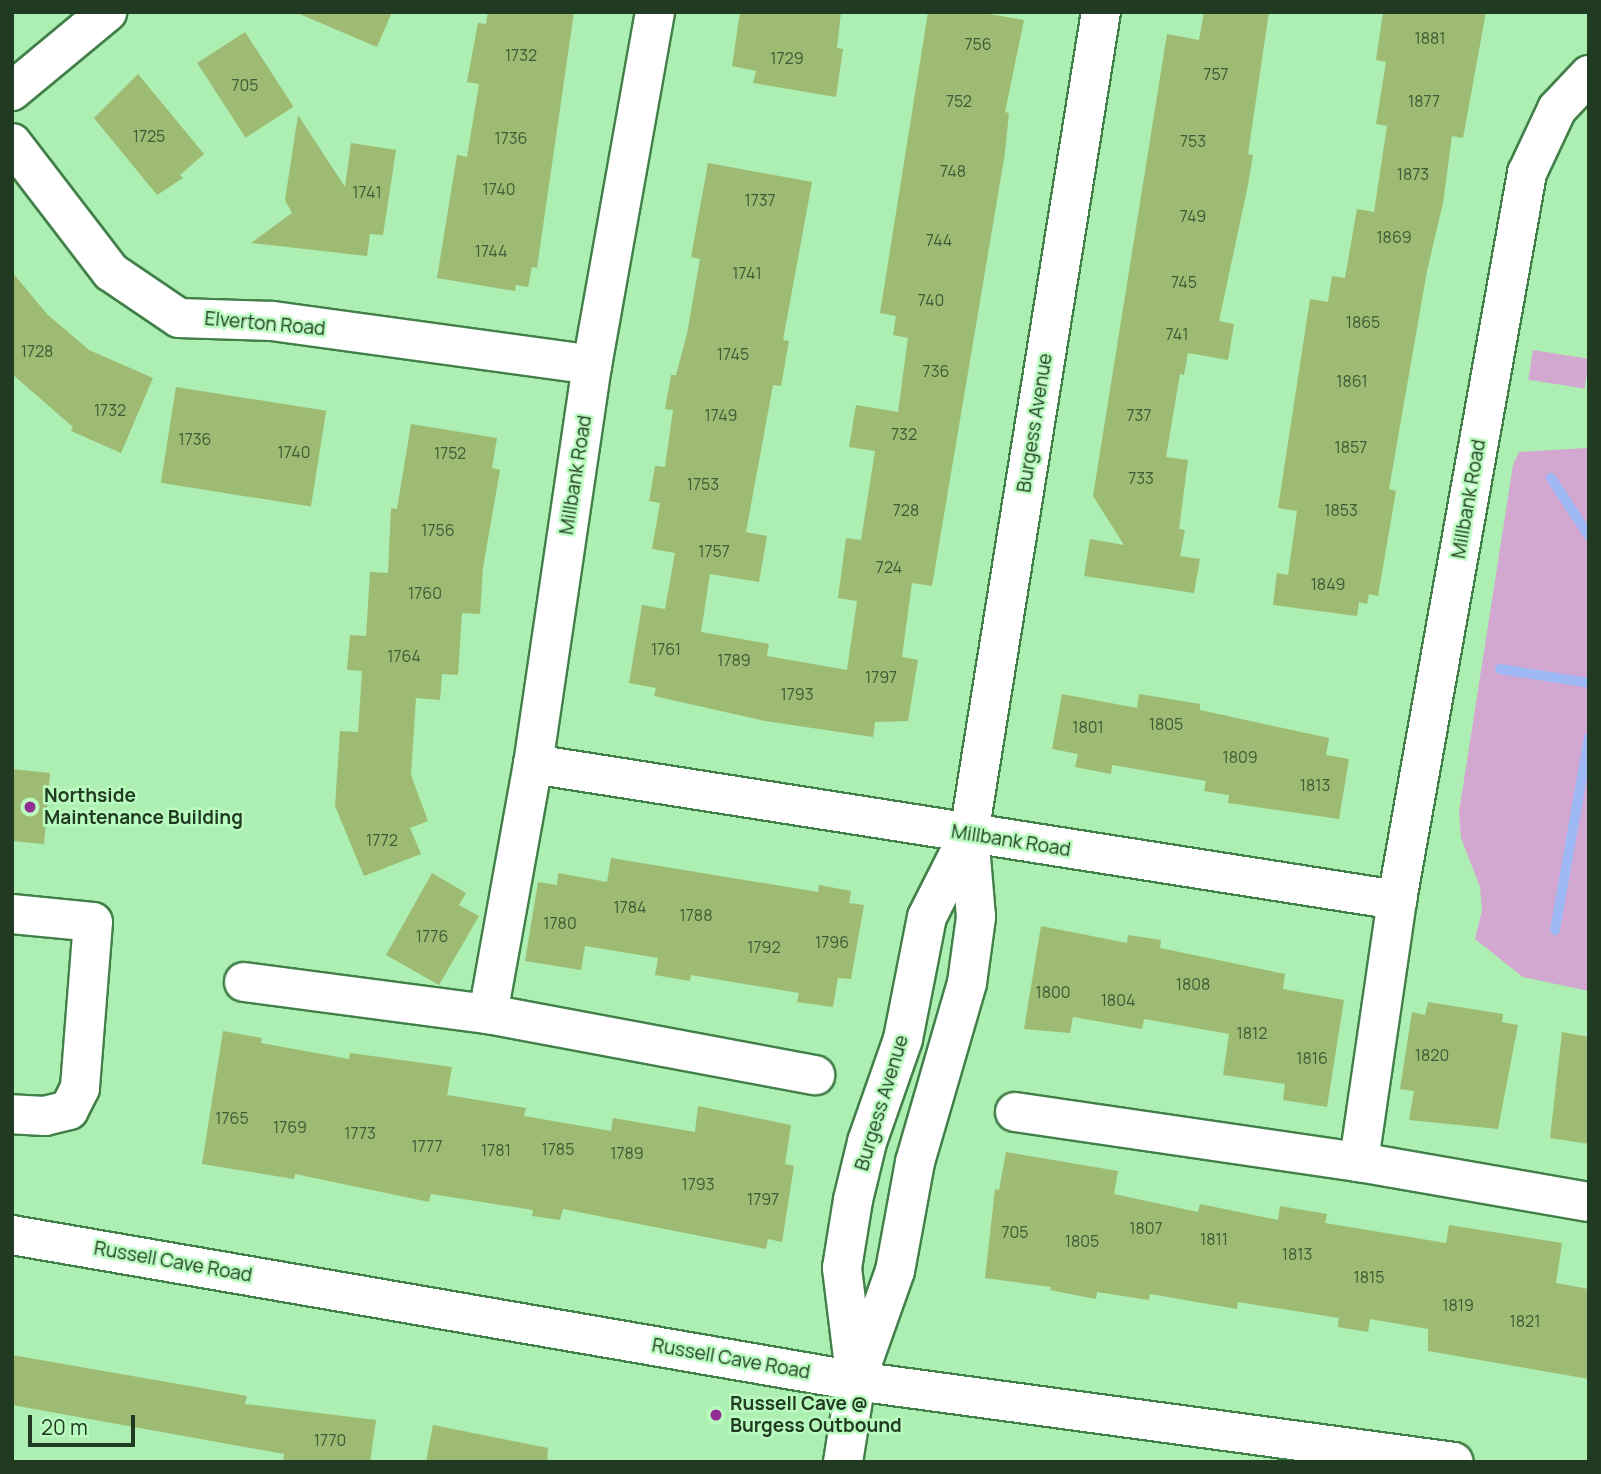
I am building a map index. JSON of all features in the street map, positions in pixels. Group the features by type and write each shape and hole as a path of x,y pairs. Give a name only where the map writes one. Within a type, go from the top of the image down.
{"street":[{"path":"12,91 107,12"},
{"name":"Millbank Road","path":"655,12 593,365 533,764 1397,900 1527,173 1557,109 1589,75"},
{"name":"Burgess Avenue","path":"843,1462 856,1381 895,1271 915,1162 967,983 976,917 969,834 1101,12"},
{"name":"Elverton Road","path":"12,143 111,272 179,317 272,321 593,365"},
{"path":"488,1014 533,764"},
{"name":"Burgess Avenue","path":"856,1381 842,1268 853,1200 903,1039 927,917 969,834"},
{"path":"1359,1162 1397,900"},
{"path":"12,914 93,922 80,1088 69,1110 45,1116 12,1114"},
{"path":"244,982 488,1014 815,1075"},
{"path":"1015,1112 1359,1162 1589,1202"},
{"name":"Russell Cave Road","path":"12,1234 856,1381 1454,1462"}],"shaded area":[{"path":"1533,350 1589,359 1585,389 1528,380"},
{"path":"1589,438 1589,991 1523,977 1475,939 1482,910 1480,887 1461,838 1459,812 1513,465 1519,452 1587,448"}],"building":[{"path":"295,12 392,12 377,47"},
{"path":"488,12 574,12 537,268 532,267 528,287 516,285 515,291 437,278 457,155 467,157 479,84 467,82 478,23 486,24"},
{"path":"740,12 841,12 837,48 843,49 836,97 753,83 756,71 732,66"},
{"path":"928,12 978,12 1024,20 1005,112 1009,113 1005,153 932,586 912,583 902,657 918,660 908,721 875,722 873,737 765,721 654,696 656,688 629,683 642,605 665,609 675,553 652,549 660,503 649,501 655,466 665,467 673,410 665,409 671,375 676,375 687,334 700,259 691,257 708,163 812,182 783,340 789,341 781,386 773,385 746,532 767,536 759,582 710,574 701,632 769,644 767,656 847,670 857,601 838,598 846,538 861,540 875,451 849,447 856,405 898,412 908,338 893,335 896,316 880,313"},
{"path":"1204,12 1269,12 1248,154 1253,155 1219,321 1234,324 1228,360 1188,353 1184,375 1180,374 1166,457 1188,460 1179,529 1185,530 1180,556 1200,559 1194,593 1084,576 1090,539 1124,545 1093,496 1167,34 1199,40"},
{"path":"1383,12 1486,12 1463,138 1452,136 1443,203 1427,271 1389,489 1396,491 1378,596 1369,594 1367,604 1359,602 1357,616 1273,605 1277,573 1288,575 1297,511 1278,508 1310,299 1328,302 1332,276 1345,278 1357,209 1374,212 1387,126 1376,124 1386,62 1376,60"},
{"path":"245,32 293,107 246,138 197,63"},
{"path":"138,74 204,154 180,175 183,178 157,195 94,118"},
{"path":"298,115 345,187 351,143 396,150 383,235 370,234 367,256 251,243 292,213 285,200"},
{"path":"12,272 47,314 89,350 153,378 121,453 71,431 73,427 12,374"},
{"path":"176,387 326,411 311,507 161,483"},
{"path":"411,424 497,438 492,468 500,470 483,568 480,614 462,613 458,675 442,674 440,700 416,698 411,775 428,821 410,828 421,854 364,876 335,806 340,731 358,732 362,671 347,670 350,635 366,636 370,572 388,573 391,508 397,509"},
{"path":"1062,694 1137,708 1139,694 1200,704 1200,710 1329,738 1326,755 1349,759 1339,819 1228,803 1229,795 1204,791 1206,781 1112,765 1111,774 1075,767 1078,754 1052,749"},
{"name":"Northside Maintenance Building","path":"12,769 50,773 44,844 12,841"},
{"path":"611,858 818,892 819,885 851,891 849,903 864,905 851,979 838,978 833,1007 797,1002 799,993 691,975 690,981 655,975 658,958 585,946 581,970 525,961 538,882 557,885 558,873 607,882"},
{"path":"432,873 466,893 459,905 479,916 439,985 386,955"},
{"path":"1041,926 1127,943 1128,935 1161,940 1160,948 1285,974 1283,989 1344,1000 1327,1107 1283,1100 1285,1084 1223,1075 1229,1034 1144,1019 1142,1029 1073,1017 1070,1033 1024,1029"},
{"path":"1428,1002 1503,1014 1502,1022 1518,1025 1498,1129 1409,1120 1414,1091 1400,1089 1412,1012 1425,1015"},
{"path":"223,1031 262,1038 261,1043 349,1059 350,1053 452,1067 447,1095 526,1108 524,1116 611,1131 613,1118 695,1132 698,1106 791,1125 785,1164 794,1166 782,1242 768,1239 766,1249 563,1209 560,1220 532,1216 533,1210 431,1194 429,1202 295,1174 294,1179 202,1164"},
{"path":"1562,1032 1589,1037 1589,1144 1550,1138"},
{"path":"1006,1152 1118,1171 1114,1194 1198,1212 1200,1204 1278,1220 1280,1206 1327,1214 1325,1223 1446,1243 1449,1225 1562,1243 1556,1283 1589,1289 1589,1379 1428,1351 1428,1329 1370,1319 1368,1332 1338,1327 1339,1318 1238,1302 1237,1309 1150,1294 1149,1300 1097,1292 1096,1299 1050,1290 1051,1287 985,1278 995,1189 999,1190"},
{"path":"12,1355 247,1396 245,1404 376,1420 370,1462 283,1462 284,1454 12,1405"},
{"path":"433,1425 548,1448 547,1462 426,1462"}],"waterway":[{"path":"1551,478 1589,536"},
{"path":"1500,669 1589,683"},
{"path":"1555,930 1589,737"}],"place":[{"name":"Northside Maintenance Building","path":"30,807"},
{"name":"Russell Cave @ Burgess Outbound","path":"716,1415"}]}
